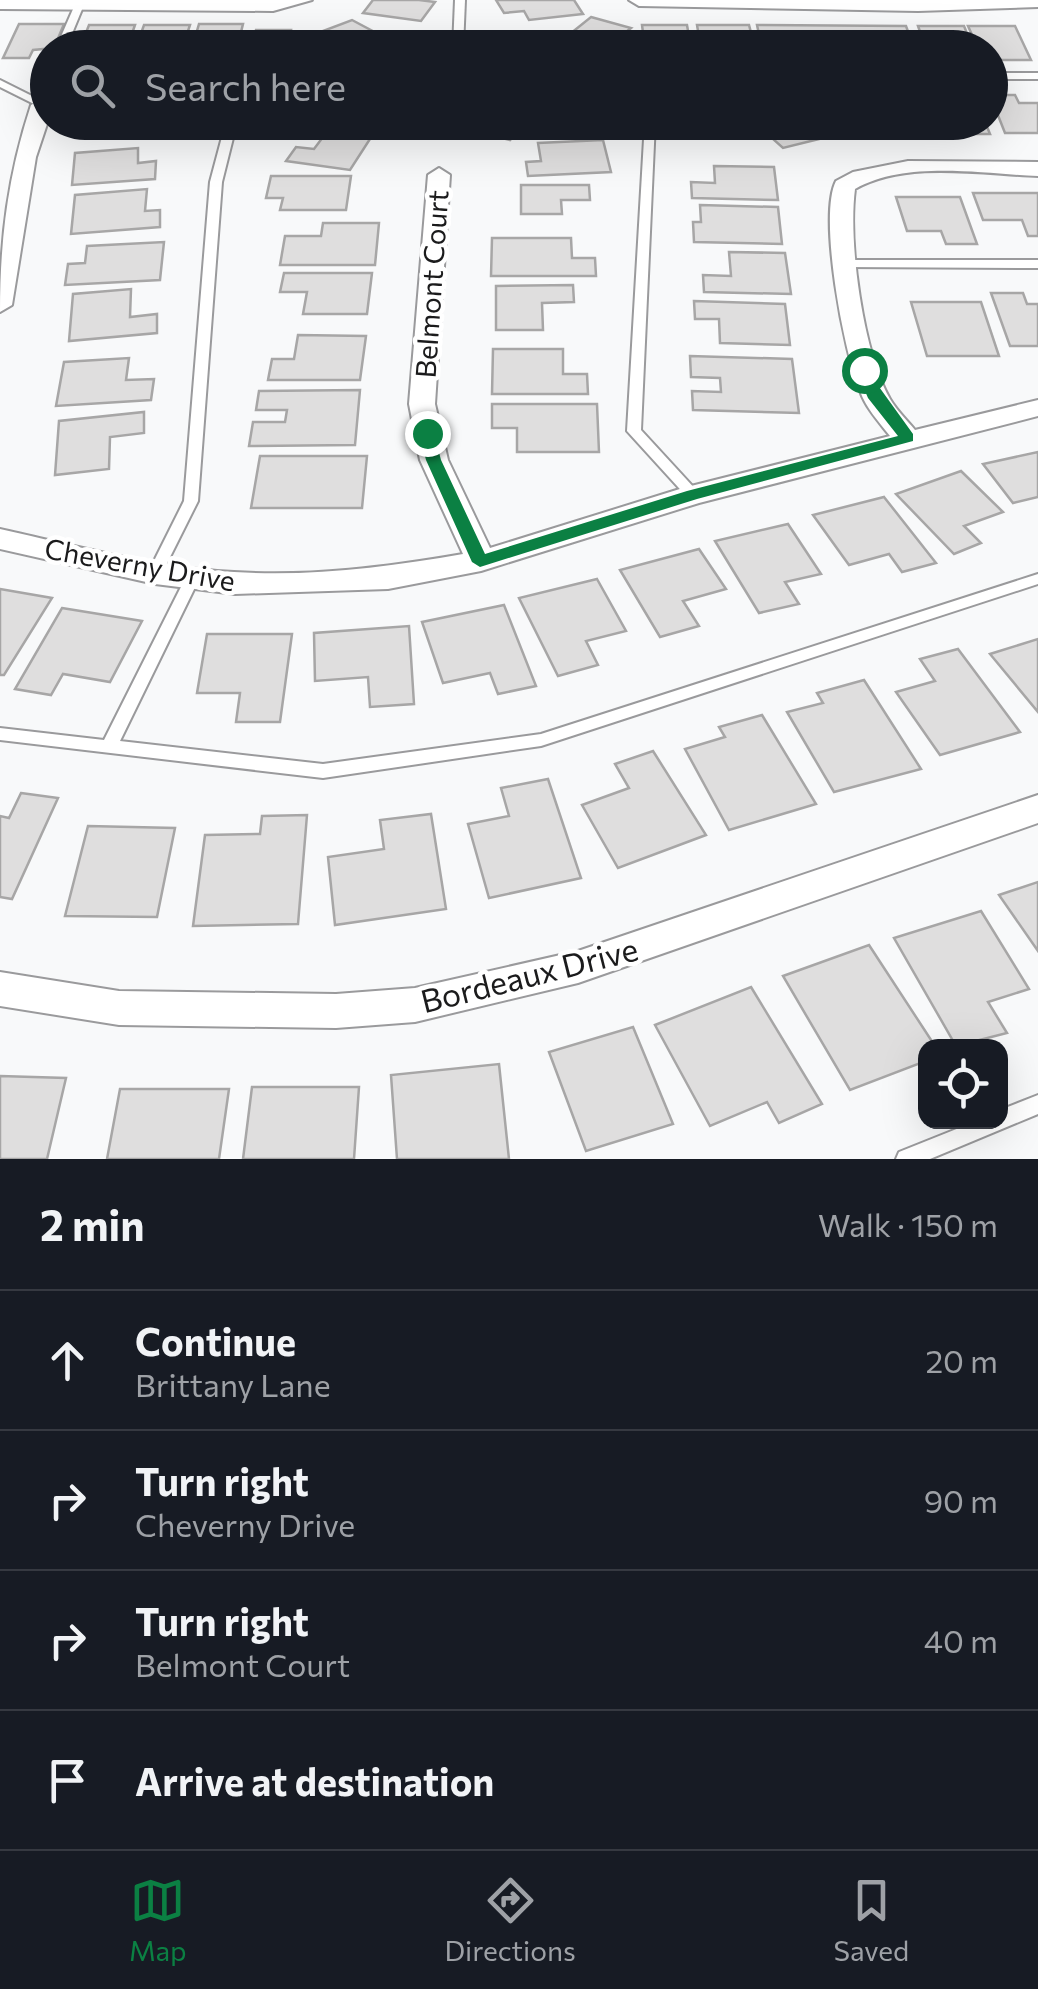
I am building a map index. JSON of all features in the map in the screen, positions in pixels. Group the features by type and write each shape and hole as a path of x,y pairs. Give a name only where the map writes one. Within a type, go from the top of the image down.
{"street":[{"path":"0,2 273,5 302,0"},
{"path":"639,0 1038,1"},
{"path":"0,304 19,186 34,140"},
{"path":"908,438 875,398 864,370 840,198 844,186 854,177 896,170 1038,169"},
{"name":"Belmont Court","path":"439,175 422,404 434,460 480,562"},
{"name":"Cheverny Drive","path":"0,538 193,578 306,584 388,578 480,562 693,494 1038,408"},
{"name":"Bordeaux Drive","path":"0,989 119,1008 336,1011 416,1005 596,961 1038,810"}],"lane":[{"path":"459,30 460,0"},
{"path":"68,30 80,2"},
{"path":"1008,76 1038,76"},
{"path":"0,83 30,97"},
{"path":"156,573 192,502 216,182 227,140"},
{"path":"649,140 634,432 693,494"},
{"path":"848,264 1038,264"},
{"path":"109,747 193,578"},
{"path":"0,734 323,771 541,740 1038,580"},
{"path":"1008,1116 1038,1104"},
{"path":"906,1159 977,1129"}],"building":[{"path":"373,0 435,2 421,21 363,13"},
{"path":"496,0 574,0 583,14 529,20 524,11 504,13"},
{"path":"591,17 631,28 629,30 575,30"},
{"path":"352,20 371,30 326,30"},
{"path":"19,24 64,24 62,30 30,30 29,58 3,58"},
{"path":"199,24 243,24 242,30 197,30"},
{"path":"89,25 135,25 133,30 87,30"},
{"path":"144,25 190,25 188,30 142,30"},
{"path":"642,25 687,25 688,30 643,30"},
{"path":"697,25 749,25 750,30 698,30"},
{"path":"757,25 906,26 907,30 758,30"},
{"path":"918,26 964,26 966,30 919,30"},
{"path":"968,26 1015,26 1031,60 1008,60 1008,30 970,30"},
{"path":"1008,95 1015,95 1019,103 1038,103 1038,133 1008,133"},
{"path":"321,140 369,140 350,170 286,161 296,147 314,149"},
{"path":"603,140 611,172 528,176 526,162 541,161 538,143"},
{"path":"774,140 815,140 783,148"},
{"path":"138,148 138,163 156,161 155,179 72,185 75,153"},
{"path":"714,166 774,167 778,200 692,198 691,182 715,183"},
{"path":"271,176 351,176 346,210 280,210 283,198 266,198"},
{"path":"521,185 589,185 590,200 561,200 562,214 521,214"},
{"path":"147,189 145,211 160,210 160,227 71,234 75,195"},
{"path":"973,193 1038,193 1038,236 1028,236 1022,220 983,220"},
{"path":"896,197 960,197 977,244 946,244 941,231 907,231"},
{"path":"700,205 778,207 782,244 694,242 693,222 701,222"},
{"path":"323,223 379,223 375,265 280,265 285,236 321,236"},
{"path":"492,238 571,238 572,258 595,258 596,276 491,276"},
{"path":"164,242 160,280 65,285 68,264 85,263 87,246"},
{"path":"729,252 785,253 791,294 704,292 703,275 731,276"},
{"path":"284,273 372,273 367,314 303,314 307,292 280,292"},
{"path":"573,285 574,302 542,303 543,330 496,330 496,286"},
{"path":"131,289 130,317 157,314 157,333 69,341 73,294"},
{"path":"991,293 1023,293 1027,304 1038,304 1038,346 1010,346"},
{"path":"694,301 785,304 790,345 720,343 719,319 695,319"},
{"path":"911,302 981,302 999,356 927,356"},
{"path":"298,335 366,336 360,380 268,380 272,359 294,359"},
{"path":"493,349 563,349 563,374 587,374 588,394 492,394"},
{"path":"690,356 792,359 799,413 693,410 692,391 721,392 720,378 691,377"},
{"path":"129,358 126,380 154,379 151,400 56,406 64,362"},
{"path":"360,390 355,445 249,446 253,422 285,422 287,410 256,410 259,391"},
{"path":"492,404 597,404 599,452 517,452 517,428 492,428"},
{"path":"144,412 144,433 110,437 109,469 55,475 59,421"},
{"path":"1038,452 1038,497 1013,503 983,464"},
{"path":"260,456 367,456 362,508 251,508"},
{"path":"961,471 1003,512 964,526 981,543 954,554 896,494"},
{"path":"884,497 936,563 902,572 889,554 849,565 813,515"},
{"path":"788,524 821,574 785,582 799,604 759,613 715,541"},
{"path":"699,549 726,589 683,601 699,626 660,637 620,570"},
{"path":"597,579 626,631 586,641 598,665 558,676 519,598"},
{"path":"0,589 52,598 4,675 0,675"},
{"path":"504,605 536,686 498,694 490,673 443,683 422,622"},
{"path":"62,608 142,621 110,682 63,674 51,695 15,689"},
{"path":"409,626 414,704 370,707 368,677 315,681 314,633"},
{"path":"207,634 292,634 280,722 236,722 240,693 197,693"},
{"path":"1038,639 1038,712 990,654"},
{"path":"958,649 1020,732 940,755 896,692 935,681 920,659"},
{"path":"864,680 921,769 834,792 787,712 823,703 817,693"},
{"path":"762,715 816,804 729,830 685,749 725,737 719,727"},
{"path":"653,751 706,835 618,868 582,805 629,788 615,764"},
{"path":"548,779 581,878 489,898 468,824 509,816 501,788"},
{"path":"21,793 58,798 12,899 0,897 0,816 9,818"},
{"path":"431,814 446,909 335,925 328,857 384,849 380,820"},
{"path":"307,815 298,924 193,926 205,835 260,834 262,816"},
{"path":"88,826 175,828 157,917 65,916"},
{"path":"1038,882 1038,951 999,895"},
{"path":"981,911 1029,989 988,1002 1007,1033 983,1039 952,1039 894,938"},
{"path":"869,945 930,1039 918,1039 918,1064 850,1090 783,976"},
{"path":"751,987 822,1104 779,1123 767,1102 710,1126 655,1025"},
{"path":"633,1027 673,1124 586,1151 549,1052"},
{"path":"499,1064 509,1159 397,1159 391,1075"},
{"path":"0,1076 66,1078 47,1159 0,1159"},
{"path":"252,1087 359,1087 354,1159 243,1159"},
{"path":"120,1089 229,1089 219,1159 107,1159"}],"route":[{"path":"427,433 434,460 480,562 693,494 908,438 875,398 864,370"}]}
